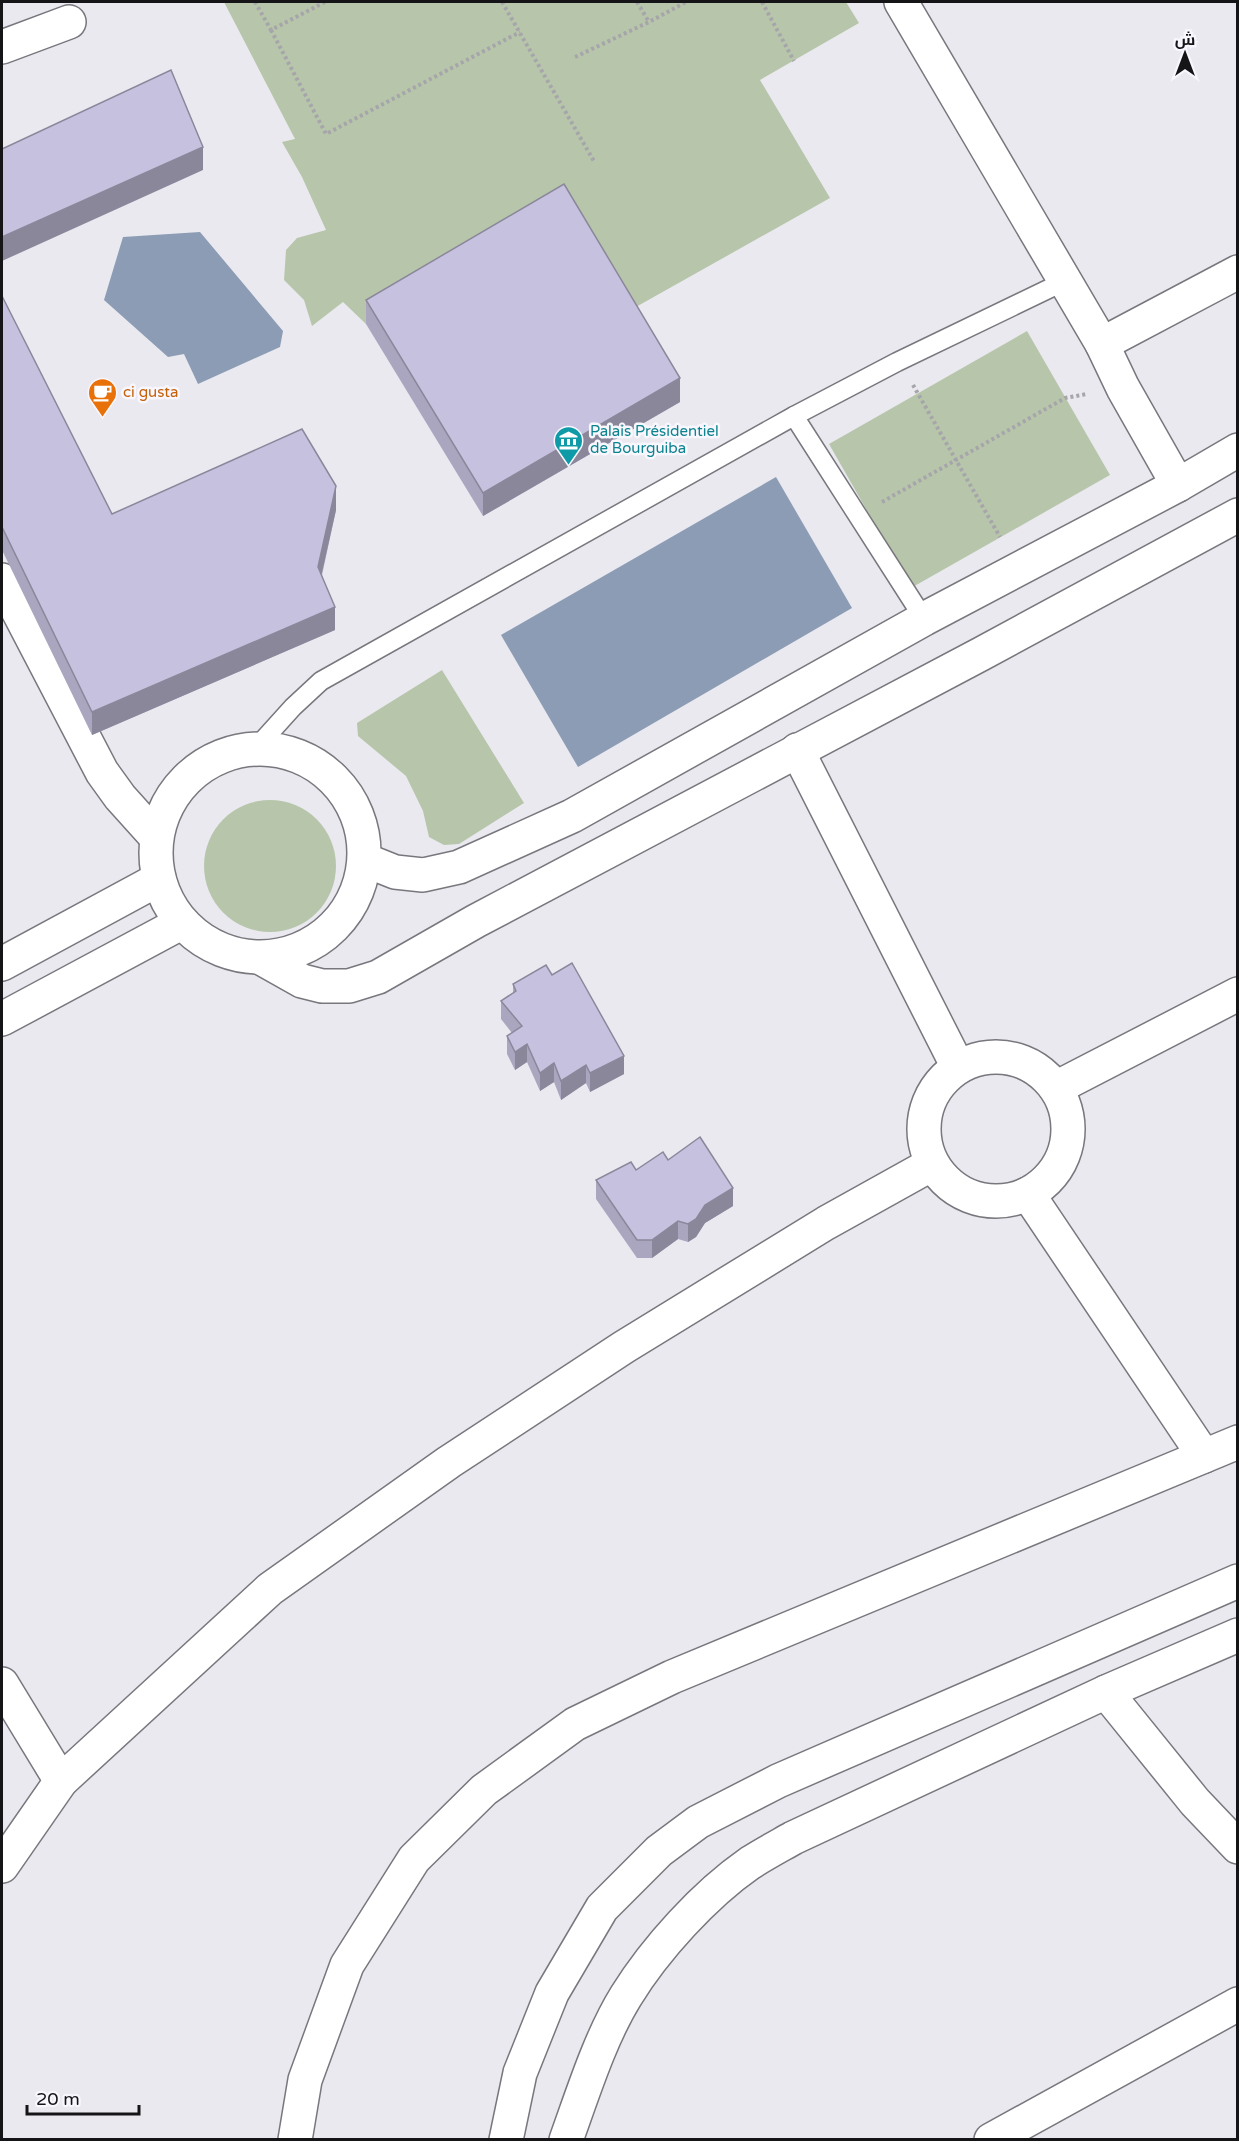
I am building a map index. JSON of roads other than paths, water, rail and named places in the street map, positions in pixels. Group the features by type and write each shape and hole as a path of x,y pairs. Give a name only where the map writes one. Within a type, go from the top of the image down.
{"street":[{"path":"901,2 1102,344 1123,388 1178,485"},
{"path":"2,47 69,22"},
{"path":"1102,344 1238,272"},
{"path":"365,860 395,872 423,875 459,867 572,816 924,619 1178,485 1238,450"},
{"path":"261,958 297,951 321,939 346,913 356,895 365,860 355,809 335,780 312,762 277,750 256,748 221,755 189,775 176,789 156,837 159,879 168,904 181,922 197,937 222,951 261,958 294,977 322,986 349,986 378,977 476,921 981,654 1238,515"},
{"path":"2,580 102,772 120,797 156,837"},
{"path":"797,750 958,1067"},
{"path":"2,964 159,879"},
{"path":"2,1019 181,922"},
{"path":"1056,1088 1238,994"},
{"path":"982,1058 1007,1058 1037,1070 1056,1088 1066,1110 1068,1135 1065,1151 1053,1174 1028,1194 1004,1201 972,1197 950,1185 932,1164 925,1145 924,1123 930,1099 944,1079 958,1067 982,1058"},
{"path":"2,1866 60,1780 270,1589 449,1462 624,1347 826,1223 932,1164"},
{"path":"1028,1194 1204,1456"},
{"path":"295,2139 305,2080 347,1965 414,1859 484,1790 575,1724 672,1677 1238,1442"},
{"path":"506,2139 520,2073 552,1993 602,1908 659,1851 698,1822 778,1781 1238,1581"},
{"path":"566,2139 594,2063 625,1998 660,1946 712,1895 742,1870 793,1838 1106,1692 1238,1635"},
{"path":"2,1684 60,1780"},
{"path":"1106,1692 1195,1802 1238,1847"},
{"path":"991,2139 1238,2004"}],"lane":[{"path":"256,748 292,707 321,681 794,416 897,362 1065,281"},
{"path":"794,416 924,619"}],"water":[{"path":"200,232 283,331 280,347 198,384 184,354 168,357 104,300 123,237"},
{"path":"776,477 852,608 578,767 501,635"}],"place":[{"name":"ci gusta","path":"102,418"},
{"name":"Palais Présidentiel de Bourguiba","path":"569,466"}]}
